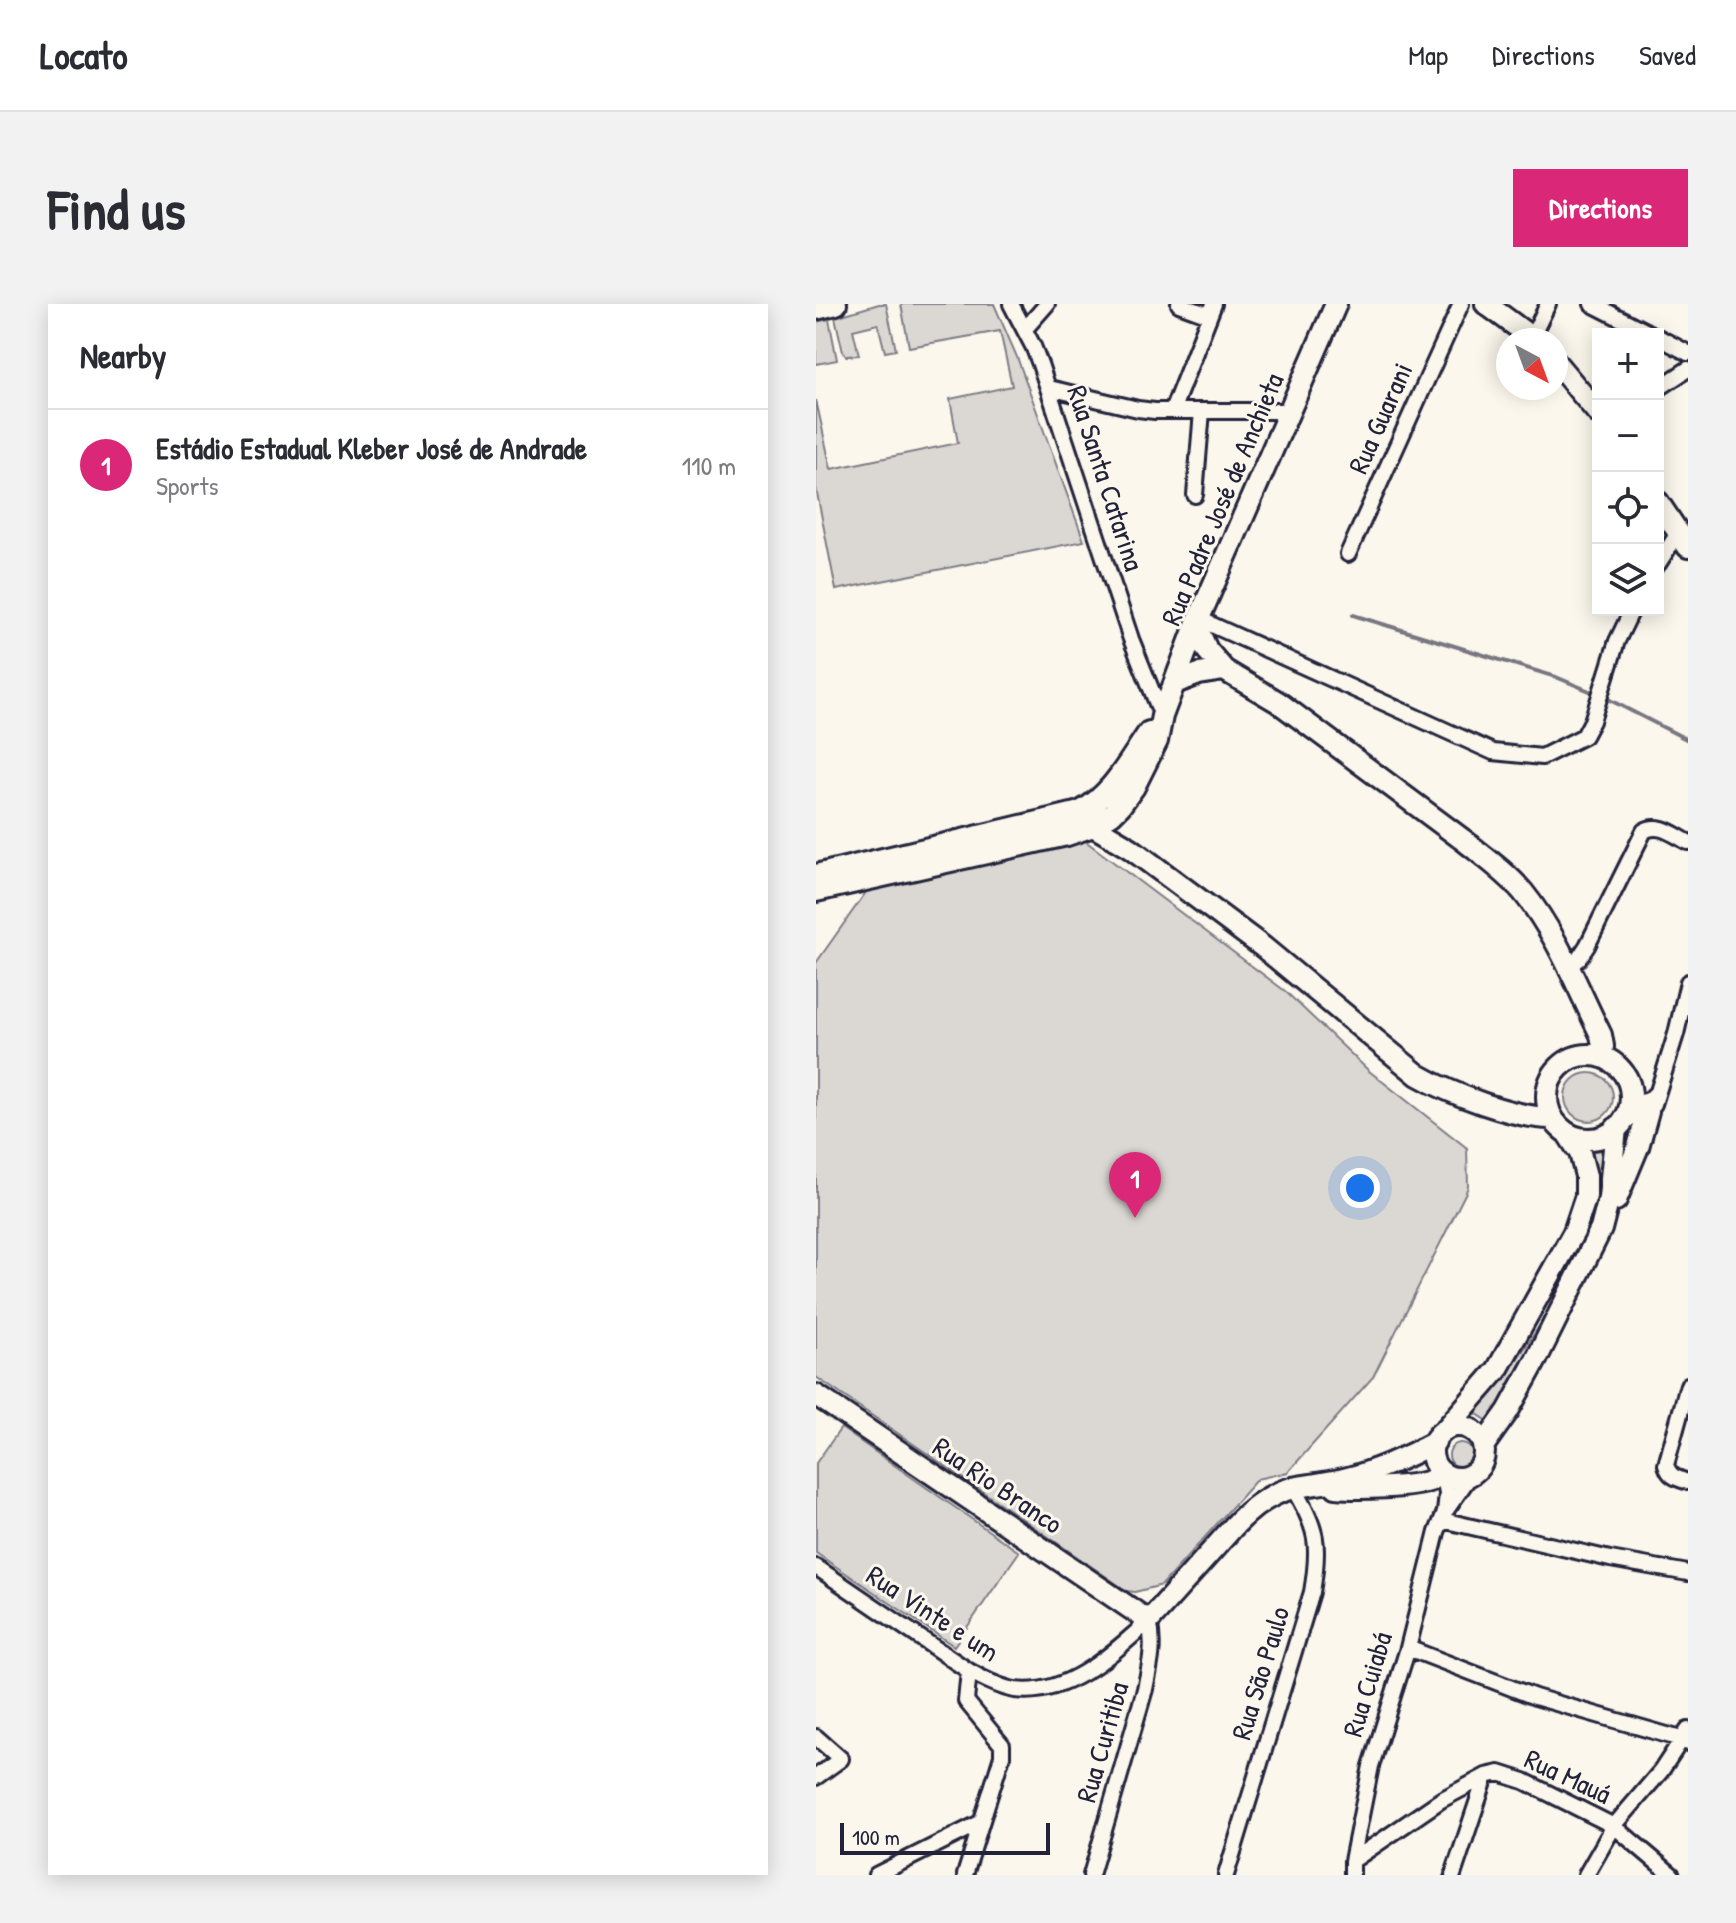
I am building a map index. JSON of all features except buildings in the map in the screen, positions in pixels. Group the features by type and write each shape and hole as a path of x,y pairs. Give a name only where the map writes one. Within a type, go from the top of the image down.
{"street":[{"path":"816,309 836,304"},
{"name":"Rua Santa Catarina","path":"1011,304 1033,346 1049,388 1131,639 1162,716"},
{"path":"1025,329 1047,304"},
{"path":"1172,411 1211,309 1179,304"},
{"name":"Rua Padre José de Anchieta","path":"1162,716 1197,622 1336,304"},
{"name":"Rua Guarani","path":"1348,554 1461,304"},
{"path":"1486,304 1520,328"},
{"path":"1538,328 1548,304"},
{"path":"1592,304 1639,328"},
{"path":"1664,340 1688,353"},
{"path":"1664,385 1688,369"},
{"path":"1568,377 1592,406"},
{"path":"1049,388 1138,409 1290,411"},
{"path":"1195,495 1202,411"},
{"path":"1664,511 1683,540 1664,558"},
{"path":"1197,622 1493,752 1542,757 1584,736 1592,721 1617,641 1629,616"},
{"path":"1197,622 1207,650 1224,670 1278,702 1495,865 1521,890 1542,918 1601,1035 1602,1057"},
{"path":"1175,683 1199,674 1224,670"},
{"path":"816,891 1056,838 1093,826 1120,806 1134,787 1157,741 1162,716"},
{"path":"816,875 1080,812 1093,805 1112,786 1162,716"},
{"path":"1093,826 1130,848 1263,947 1418,1075 1439,1088 1522,1115 1552,1118"},
{"path":"1567,968 1587,946 1644,831 1656,826 1688,842"},
{"path":"1567,1133 1592,1139 1605,1135 1630,1116 1654,1104 1676,1034 1688,982"},
{"path":"1443,1473 1433,1458 1432,1450 1440,1436 1497,1370 1574,1232 1586,1196 1586,1176 1580,1153 1552,1118 1547,1093 1550,1081 1566,1062 1590,1055 1602,1057 1622,1071 1631,1093 1630,1116 1601,1229"},
{"path":"1316,1485 1355,1489 1422,1483 1443,1473 1461,1477 1472,1473 1482,1461 1484,1445 1508,1411 1536,1360 1638,1147 1630,1116"},
{"path":"1688,1385 1666,1465 1674,1478 1688,1482"},
{"name":"Rua Rio Branco","path":"816,1395 1149,1621"},
{"path":"1149,1621 1247,1512 1271,1497 1293,1488 1348,1478 1381,1467 1411,1455 1460,1426 1468,1428 1484,1445"},
{"name":"Rua Cuiabá","path":"1443,1473 1447,1494 1444,1516"},
{"name":"Rua Cuiabá","path":"1352,1868 1371,1766 1408,1648 1437,1532 1472,1473"},
{"name":"Rua São Paulo","path":"1226,1875 1316,1570 1317,1540 1308,1513 1293,1488"},
{"path":"1444,1516 1610,1559 1688,1573"},
{"name":"Rua Vinte e um","path":"816,1567 941,1654 969,1671 1014,1690 1039,1689 1081,1675 1149,1621"},
{"name":"Rua Curitiba","path":"1091,1875 1152,1659 1153,1638 1149,1621"},
{"path":"1408,1648 1535,1697 1686,1737 1614,1826 1586,1875"},
{"path":"965,1875 1002,1756 1002,1745 966,1701 969,1671"},
{"path":"816,1737 841,1759 816,1777"},
{"name":"Rua Mauá","path":"1352,1868 1441,1800 1486,1776 1499,1773 1524,1781 1614,1826 1672,1875"},
{"path":"1453,1875 1486,1776"},
{"path":"876,1875 980,1823"}],"shaded area":[{"path":"886,304 896,350 885,352 878,324 853,330 859,355 846,356 835,317"},
{"path":"901,304 994,304 1017,357 1084,541 836,590 816,488 816,400 831,469 958,443 950,399 1012,386 1000,331 909,347"},
{"path":"829,319 837,360 816,364 816,322"},
{"path":"1084,840 1285,991 1369,1071 1467,1148 1466,1192 1373,1377 1288,1472 1257,1479 1162,1585 1135,1592 1127,1591 816,1377 816,963 869,888"},
{"path":"1589,1073 1606,1080 1613,1097 1606,1114 1589,1121 1572,1114 1565,1097 1572,1080"},
{"path":"1607,1142 1605,1202 1567,1276 1580,1249 1596,1196 1595,1172 1586,1146"},
{"path":"1566,1278 1490,1428 1486,1420 1471,1410 1522,1352"},
{"path":"841,1428 1019,1552 954,1646 816,1553 816,1463"},
{"path":"1461,1443 1470,1446 1473,1455 1470,1464 1461,1467 1452,1464 1449,1455 1452,1446"}],"waterway":[{"path":"1353,615 1556,677 1604,697 1688,740"}],"place":[{"name":"Estádio Estadual Kleber José de Andrade","path":"1135,1218"}]}
